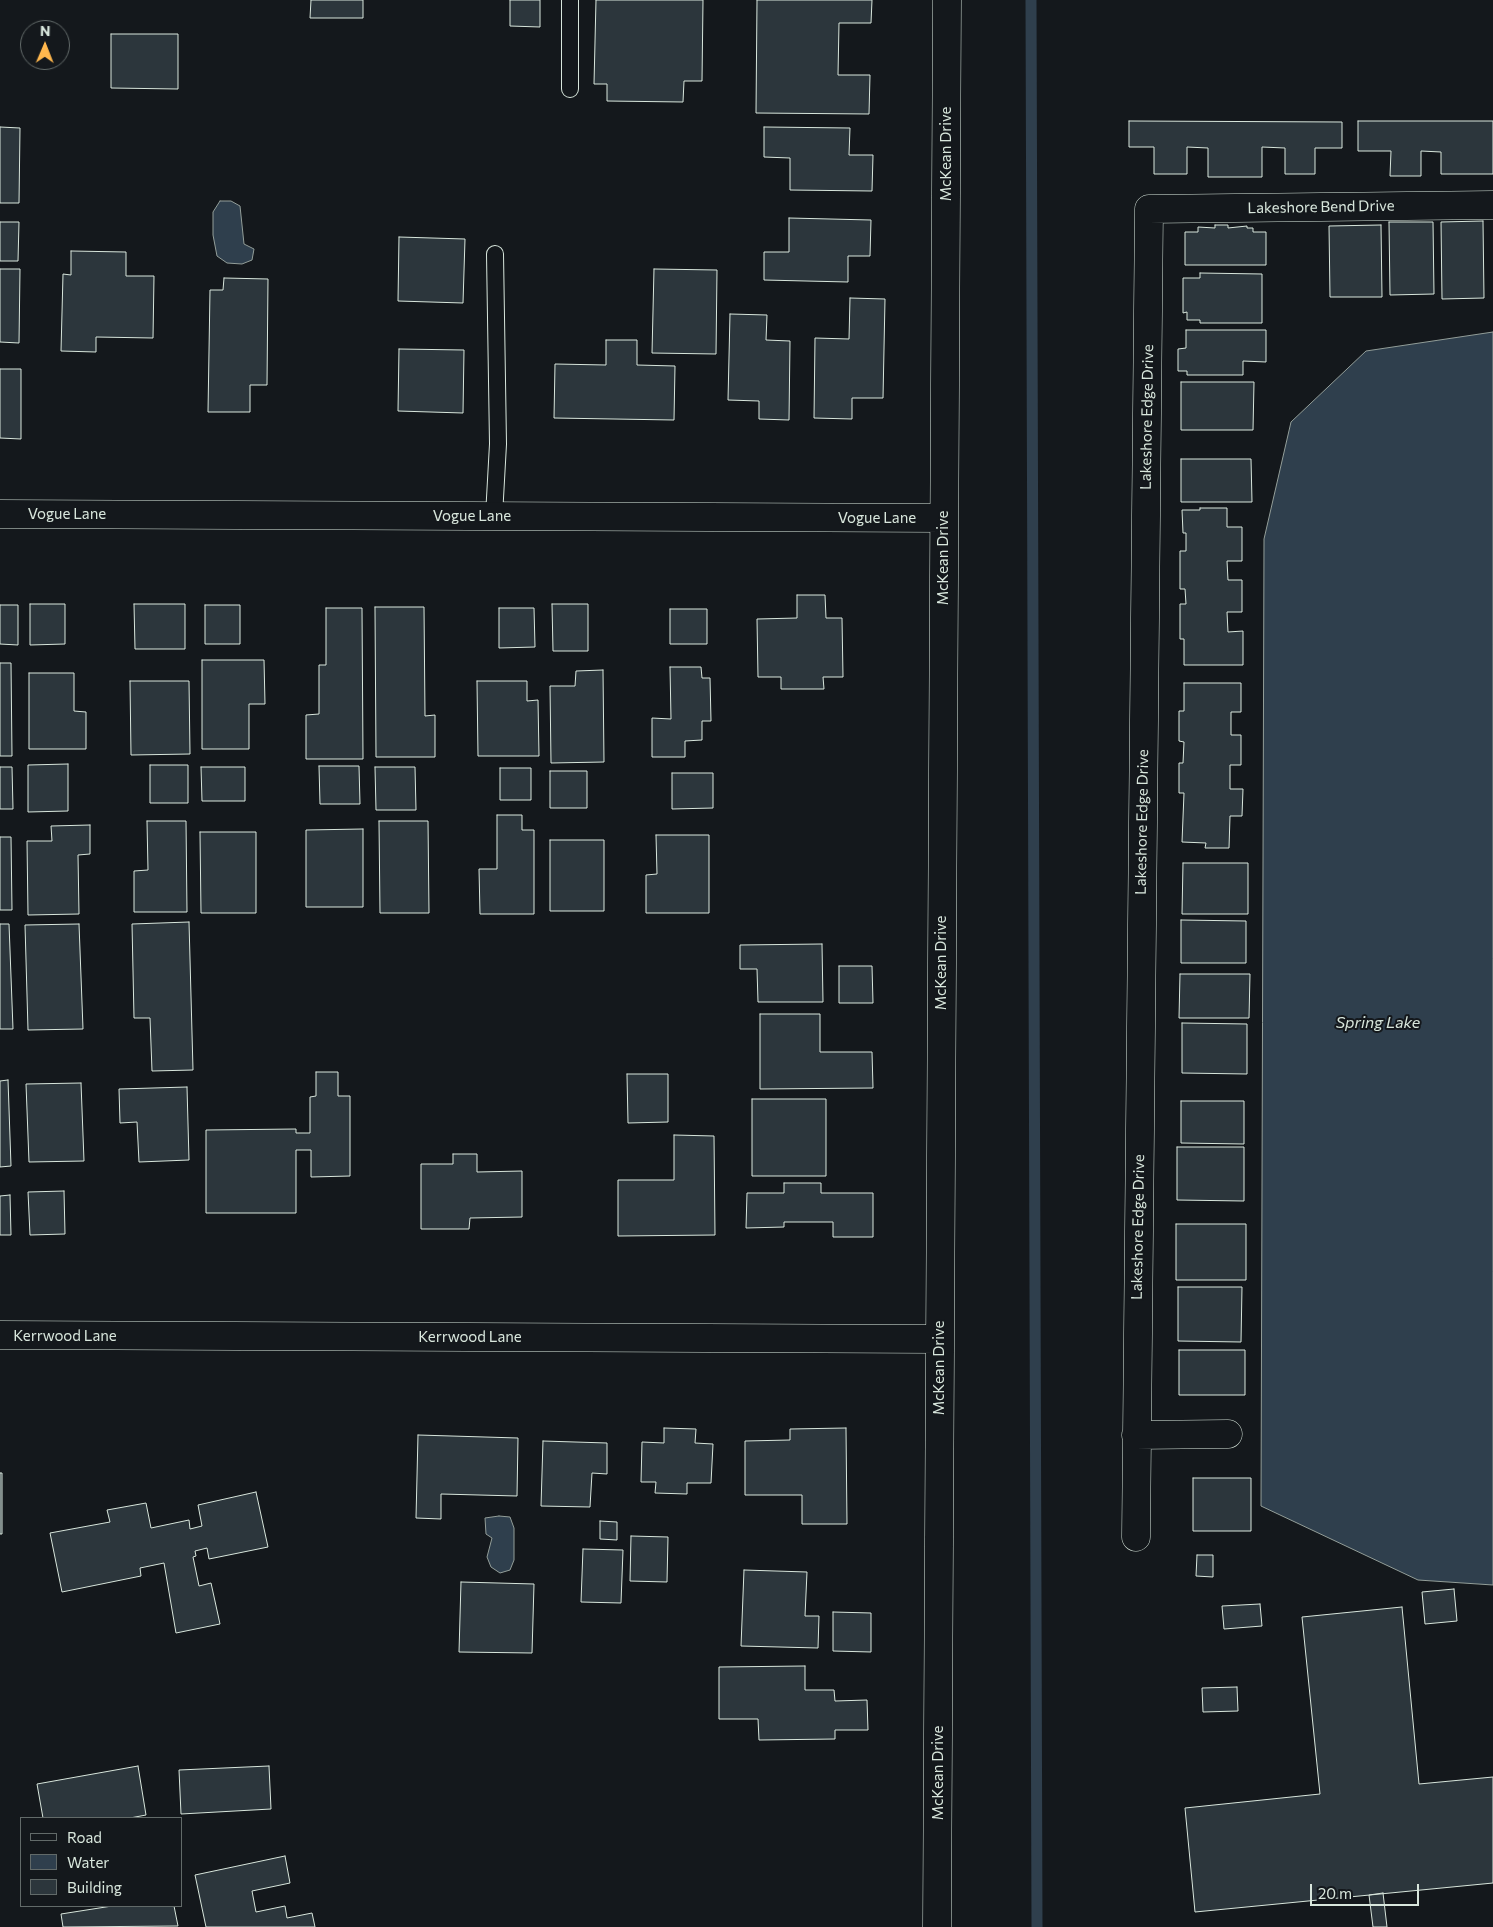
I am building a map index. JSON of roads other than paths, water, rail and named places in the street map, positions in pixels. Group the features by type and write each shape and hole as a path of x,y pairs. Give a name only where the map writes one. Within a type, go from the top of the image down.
{"street":[{"name":"McKean Drive","path":"937,1927 947,0"},
{"name":"Lakeshore Bend Drive","path":"1149,209 1493,204"},
{"name":"Lakeshore Edge Drive","path":"1136,1537 1149,209"},
{"name":"Vogue Lane","path":"0,514 943,518"},
{"name":"Kerrwood Lane","path":"0,1335 939,1339"},
{"path":"1136,1435 1228,1434"}],"lane":[{"path":"570,0 570,90"},
{"path":"494,516 498,444 495,254"}],"water":[{"path":"220,201 231,201 240,206 244,244 254,249 252,260 242,264 227,263 217,256 213,235 213,212"},
{"name":"Spring Lake","path":"1493,332 1493,1585 1418,1580 1261,1506 1264,539 1291,422 1366,351"},
{"path":"510,1517 514,1528 514,1560 510,1570 500,1573 491,1567 487,1557 492,1538 486,1534 485,1518"}],"waterway":[{"path":"1031,0 1037,1927"}]}
